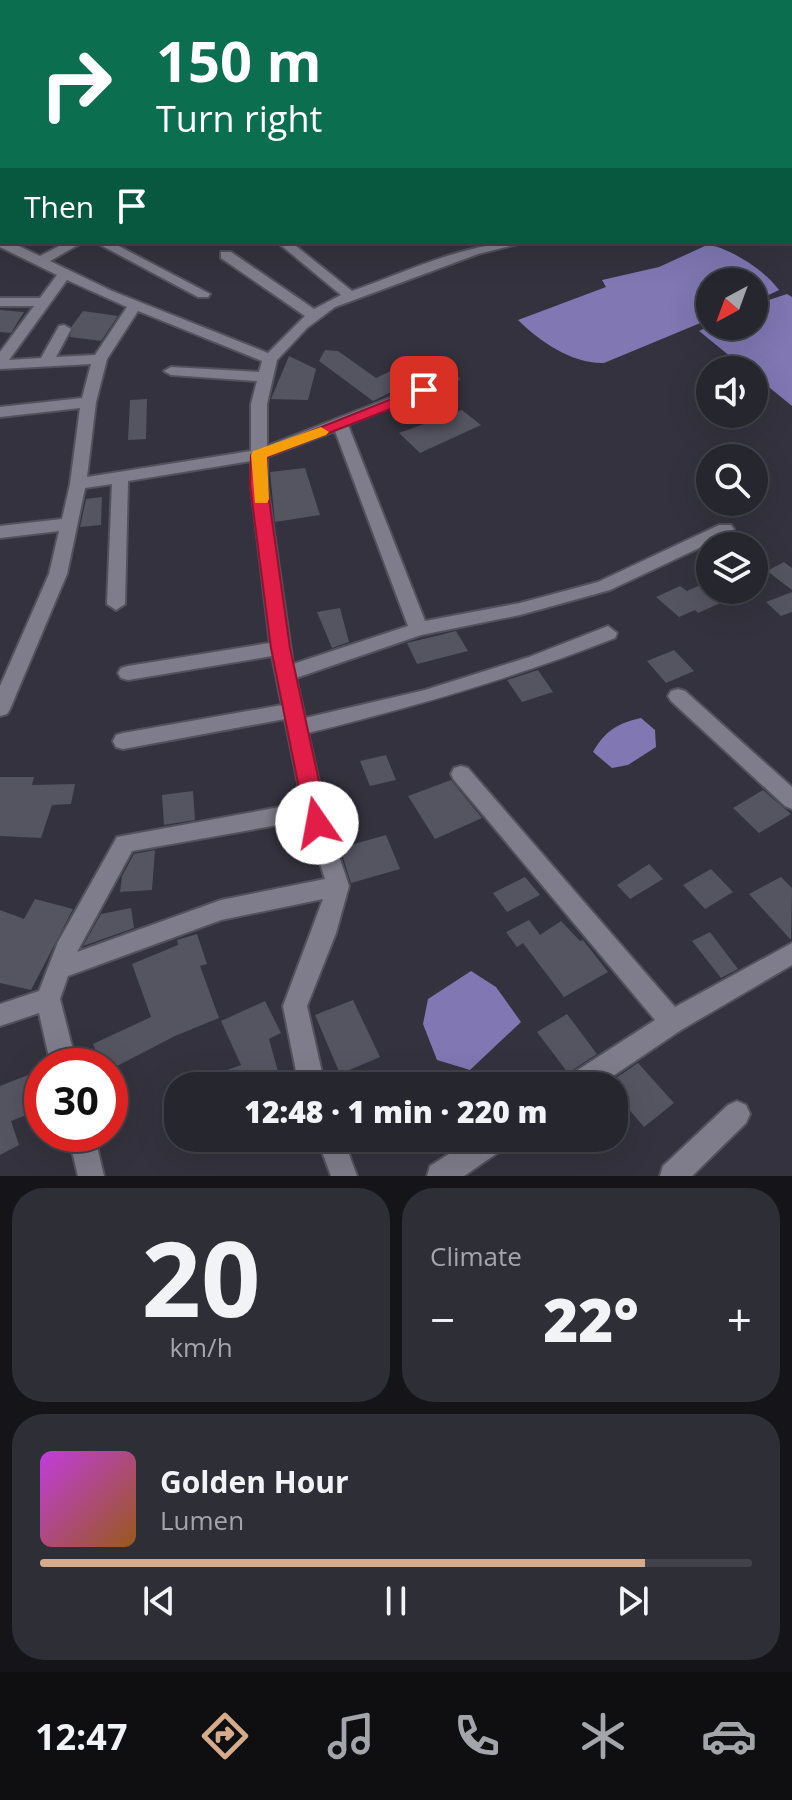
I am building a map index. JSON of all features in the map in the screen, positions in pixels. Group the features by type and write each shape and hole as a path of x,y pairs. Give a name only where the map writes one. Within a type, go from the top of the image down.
{"street":[{"path":"4,244 268,368"},
{"path":"41,261 73,244"},
{"path":"105,244 203,294"},
{"path":"285,244 351,297"},
{"path":"309,1072 295,1006 324,933 338,886 314,810 280,648 259,485 259,404 268,368 315,316 330,304 480,246 500,244"},
{"path":"226,255 315,316"},
{"path":"0,364 65,273"},
{"path":"0,302 46,302"},
{"path":"0,709 58,574 78,484 88,402 100,359 135,306"},
{"path":"45,364 64,329"},
{"path":"0,364 100,359"},
{"path":"171,371 268,368"},
{"path":"78,484 259,455 451,379"},
{"path":"0,412 88,402"},
{"path":"340,424 419,629"},
{"path":"116,604 120,475"},
{"path":"0,532 69,524"},
{"path":"286,674 419,629 520,609 604,586 725,529"},
{"path":"123,741 295,719 426,697 536,662 608,633"},
{"path":"128,673 280,648"},
{"path":"678,696 792,800"},
{"path":"461,774 672,1022"},
{"path":"60,1048 48,999 66,949 125,843 314,810"},
{"path":"59,969 221,910 338,886"},
{"path":"597,1072 672,1022 792,953"},
{"path":"0,1015 48,999"},
{"path":"673,1176 737,1114"},
{"path":"85,1152 91,1176"},
{"path":"335,1152 344,1176"},
{"path":"440,1176 476,1152"}],"shaded area":[{"path":"707,245 725,250 755,268 696,268 696,325 604,363 569,356 536,336 518,320 606,287 602,280 659,267"},
{"path":"768,278 773,283 779,290 768,295"},
{"path":"787,294 792,297 792,406 768,386 768,356 730,356 710,340 768,340 768,300"},
{"path":"641,718 655,730 656,747 628,765 612,768 593,752 613,729"},
{"path":"471,971 496,987 521,1022 470,1070 437,1060 423,1024 428,999"}],"building":[{"path":"0,310 24,312 11,333 0,332"},
{"path":"83,311 118,316 101,341 70,337 72,326"},
{"path":"325,350 338,351 376,378 408,363 440,368 373,401 319,361"},
{"path":"289,356 316,369 308,400 271,399"},
{"path":"147,399 146,439 128,440 130,400"},
{"path":"462,410 481,425 420,453 399,433"},
{"path":"305,468 320,515 275,522 270,472"},
{"path":"102,497 101,525 80,527 86,499"},
{"path":"784,562 792,568 792,590 768,572"},
{"path":"680,586 687,591 696,587 696,604 718,604 679,617 656,597"},
{"path":"792,592 792,612 781,616 768,601"},
{"path":"340,608 349,642 332,648 317,612"},
{"path":"456,631 468,651 417,664 407,643"},
{"path":"674,650 694,671 666,683 647,661"},
{"path":"538,670 553,692 522,702 507,680"},
{"path":"386,755 396,780 370,786 360,761"},
{"path":"0,777 34,777 32,785 75,784 71,804 52,805 41,838 0,836"},
{"path":"451,780 482,818 435,839 408,796"},
{"path":"763,790 791,814 759,833 733,808"},
{"path":"193,791 195,820 164,825 162,795"},
{"path":"386,835 400,869 351,883 340,848"},
{"path":"155,850 152,890 120,892 122,876 134,854"},
{"path":"649,864 663,879 630,899 617,885"},
{"path":"711,869 733,892 705,909 683,885"},
{"path":"525,877 540,895 507,912 493,893"},
{"path":"781,877 792,888 791,940 749,894"},
{"path":"35,899 73,909 31,990 0,983 0,910 24,919"},
{"path":"131,908 134,928 83,946 101,914"},
{"path":"529,920 540,935 561,921 580,941 583,940 608,972 564,997 523,943 517,947 506,932"},
{"path":"710,932 738,969 721,978 692,941"},
{"path":"197,934 207,964 200,966 219,1018 128,1060 128,1048 95,1048 93,1044 151,1017 132,964 178,945 177,940"},
{"path":"353,1000 380,1057 339,1072 315,1015"},
{"path":"265,1001 281,1033 269,1039 278,1072 228,1072 241,1065 221,1021"},
{"path":"567,1014 597,1054 567,1072 537,1032"},
{"path":"638,1063 674,1103 644,1127 628,1108 628,1072 625,1072"},
{"path":"24,1077 24,1116 11,1121 19,1145 0,1155 0,1086"}],"slow traffic":[{"path":"261,499 259,455 321,432"}],"route":[{"path":"317,823 280,648 259,485 259,455 424,390"}]}
